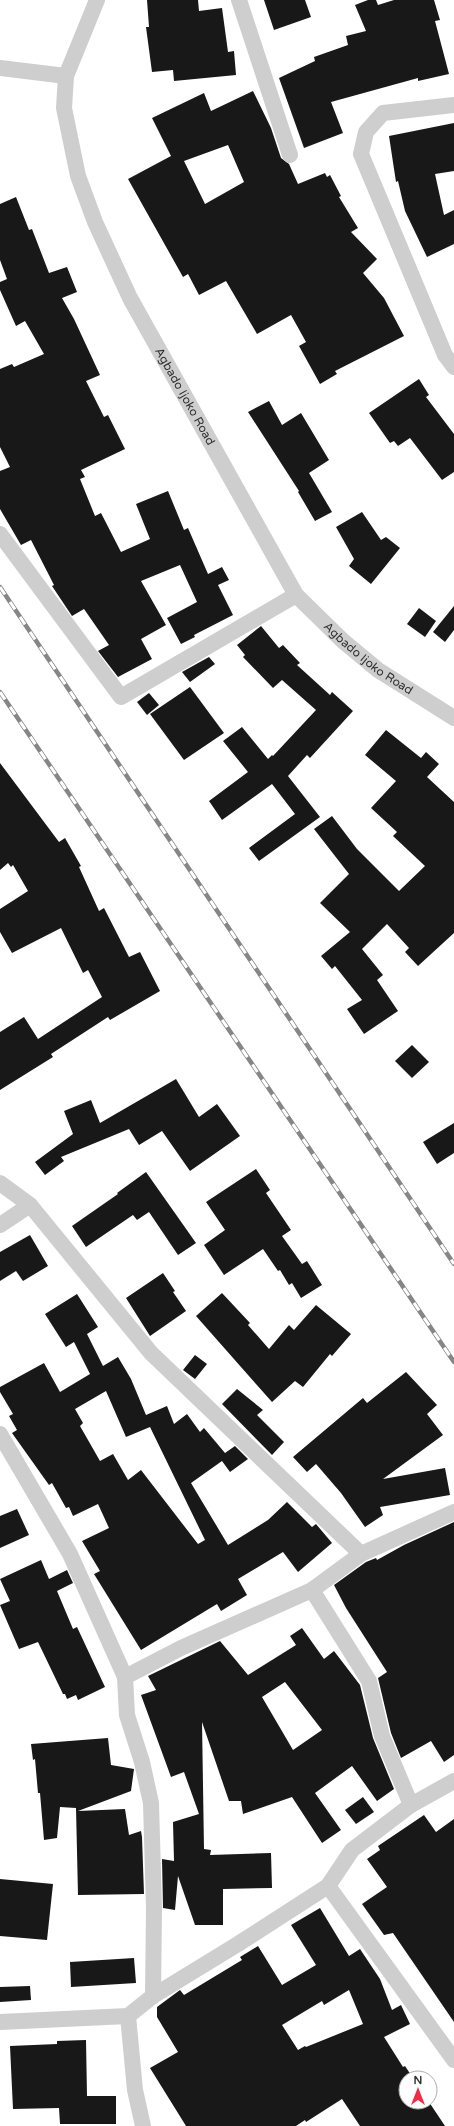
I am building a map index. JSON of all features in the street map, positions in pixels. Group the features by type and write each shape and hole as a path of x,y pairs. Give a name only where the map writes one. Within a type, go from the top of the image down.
{"street":[{"name":"Agbado Ijoko Road","path":"97,0 66,76 64,108 69,140 78,176 95,222 130,298 296,595 343,641 378,670 454,718"},
{"path":"239,0 290,155"},
{"path":"0,68 66,76"},
{"path":"454,105 383,113 366,132 361,154 445,356 454,367"},
{"path":"0,534 121,697 296,595"},
{"path":"0,1183 30,1205 151,1353 361,1554"},
{"path":"0,1225 30,1205"},
{"path":"0,1434 70,1554 125,1677 127,1716 142,1762 151,1803 154,1908 153,1996"},
{"path":"125,1677 182,1648 312,1590 361,1554 454,1512"},
{"path":"312,1590 370,1681 382,1736 411,1806"},
{"path":"0,2022 128,2016 153,1996 238,1944 328,1886 352,1850 411,1806 454,1781"},
{"path":"328,1886 454,2060"},
{"path":"128,2016 135,2090 143,2126"}],"building":[{"path":"147,0 198,0 199,11 222,8 228,52 234,51 236,75 174,81 173,70 152,72 146,27 149,27"},
{"path":"264,0 305,0 311,17 274,30"},
{"path":"368,0 376,0 378,5 394,0 434,0 440,20 435,21 449,74 418,81 418,78 331,102 343,133 304,148 279,78 315,61 314,57 348,45 346,36 366,31 355,5"},
{"path":"253,91 271,128 281,158 289,164 298,184 325,173 327,177 330,175 341,196 339,197 358,228 351,232 377,259 363,273 384,298 404,336 335,371 337,374 320,384 299,346 306,342 291,315 257,334 226,281 199,295 188,274 183,277 128,179 171,156 152,118 204,93 211,111","holes":["228,145 244,182 205,204 184,161"]},
{"path":"454,123 454,171 435,174 444,215 454,210 454,244 427,257 405,211 398,181 396,182 389,136"},
{"path":"16,197 29,230 32,229 49,273 67,267 77,292 62,298 74,319 100,375 86,381 104,417 108,415 125,449 81,470 85,477 80,479 95,516 101,513 121,552 150,539 136,504 168,491 184,530 188,528 208,574 222,567 229,580 218,585 233,615 194,635 195,637 181,644 167,618 197,602 180,565 141,581 166,625 141,639 152,659 118,677 98,651 109,645 84,609 72,616 52,586 54,585 31,540 21,545 0,509 0,471 10,467 0,447 0,369 12,364 14,367 44,354 25,321 16,326 0,290 0,282 7,279 0,260 0,204"},
{"path":"419,379 429,395 426,397 454,434 454,472 442,480 410,438 398,446 394,441 390,443 369,413"},
{"path":"269,401 282,425 301,413 329,460 309,473 332,512 315,521 298,492 299,491 248,412"},
{"path":"362,512 381,540 386,537 400,548 371,584 349,566 354,559 336,527"},
{"path":"454,606 454,630 445,642 433,632"},
{"path":"419,608 436,621 425,637 407,624"},
{"path":"261,626 279,648 283,645 300,663 297,665 330,695 332,692 353,711 310,758 307,755 288,776 320,817 259,861 249,848 295,814 272,784 222,820 209,801 248,772 223,741 242,727 268,759 272,755 273,756 316,710 282,680 273,688 243,657 245,655 237,645"},
{"path":"209,657 215,664 190,682 182,672"},
{"path":"190,687 224,733 184,760 150,714"},
{"path":"149,693 159,705 147,715 137,702"},
{"path":"386,730 421,758 426,752 439,764 427,777 454,802 454,933 418,966 405,952 409,948 387,924 362,949 383,975 377,980 398,1011 364,1034 347,1009 362,1000 335,966 332,969 321,956 350,932 320,903 349,874 314,829 332,816 357,849 399,891 425,866 393,836 397,832 371,808 396,781 365,755"},
{"path":"0,763 59,842 65,838 81,866 79,867 99,911 104,908 129,957 140,952 160,991 110,1020 108,1017 51,1054 53,1057 0,1090 0,1032 24,1017 38,1039 102,997 88,970 83,973 61,928 12,953 0,932 0,909 28,891 13,865 11,867 8,863 0,870"},
{"path":"412,1045 429,1062 412,1078 395,1061"},
{"path":"176,1079 199,1117 217,1104 240,1136 190,1171 162,1131 139,1145 129,1129 61,1157 64,1161 45,1175 35,1162 73,1134 64,1111 91,1100 100,1123"},
{"path":"454,1123 454,1153 437,1164 423,1142"},
{"path":"256,1169 270,1190 266,1193 291,1230 282,1236 302,1264 307,1261 322,1285 301,1298 292,1283 289,1285 280,1270 278,1271 263,1249 224,1275 204,1245 225,1230 206,1202"},
{"path":"146,1172 196,1243 178,1255 149,1212 137,1220 133,1215 86,1247 72,1226 118,1194 117,1193"},
{"path":"30,1235 48,1266 23,1281 16,1271 0,1281 0,1252"},
{"path":"163,1273 175,1291 173,1292 186,1311 150,1336 126,1298"},
{"path":"222,1293 250,1323 248,1325 269,1349 289,1325 294,1330 316,1305 351,1334 332,1356 330,1354 303,1387 295,1381 272,1402 196,1316"},
{"path":"77,1294 98,1327 87,1334 103,1366 118,1357 131,1379 146,1415 167,1406 174,1424 187,1414 200,1432 204,1428 225,1453 235,1446 248,1459 230,1472 222,1461 191,1483 228,1545 268,1520 287,1502 312,1527 316,1524 332,1543 298,1572 283,1552 238,1579 247,1595 221,1611 217,1604 141,1650 94,1574 100,1571 82,1541 109,1528 98,1504 73,1516 69,1507 66,1508 52,1483 49,1485 12,1433 17,1430 9,1416 13,1414 0,1392 0,1387 44,1363 60,1392 90,1374 74,1342 66,1347 45,1314","holes":["106,1391 126,1437 150,1427 205,1540 198,1544 141,1470 128,1480 113,1454 100,1461 80,1426 83,1423 75,1409"]},
{"path":"195,1355 207,1364 195,1379 183,1370"},
{"path":"406,1372 437,1405 427,1414 443,1435 383,1479 445,1468 450,1495 380,1507 383,1515 365,1527 341,1493 316,1464 307,1472 293,1457 363,1398 367,1403"},
{"path":"237,1389 263,1410 257,1415 284,1442 272,1455 222,1404"},
{"path":"17,1509 29,1535 0,1548 0,1516"},
{"path":"454,1522 454,1755 444,1762 431,1741 401,1758 391,1733 378,1678 387,1672 346,1608 334,1585 366,1562 376,1558 377,1560 404,1545"},
{"path":"41,1560 49,1579 67,1570 73,1583 57,1591 73,1629 77,1627 105,1687 78,1700 76,1695 67,1699 65,1694 63,1694 38,1642 19,1649 0,1605 10,1601 0,1579"},
{"path":"302,1628 324,1659 334,1651 360,1685 373,1738 394,1789 377,1801 352,1766 315,1793 341,1830 322,1843 292,1797 243,1814 241,1801 229,1801 202,1722 204,1849 211,1850 210,1855 271,1853 272,1888 223,1889 223,1925 195,1925 178,1876 175,1910 163,1908 162,1859 174,1861 173,1822 199,1814 184,1772 171,1777 141,1695 156,1690 148,1676 220,1641 248,1675 296,1645 290,1636","holes":["285,1682 322,1730 293,1750 262,1697"]},
{"path":"108,1738 111,1765 134,1769 131,1791 78,1811 125,1809 129,1835 141,1831 144,1894 78,1895 76,1808 60,1807 57,1838 44,1840 40,1793 38,1793 35,1759 33,1760 31,1744"},
{"path":"363,1797 374,1812 356,1824 345,1810"},
{"path":"424,1815 436,1832 454,1819 454,2022 393,1933 384,1935 362,1904 387,1887 367,1859 380,1850 378,1846"},
{"path":"0,1879 53,1884 47,1940 0,1936"},
{"path":"320,1908 349,1956 360,1949 380,1979 392,2010 401,2005 410,2024 384,2037 403,2067 405,2066 408,2070 398,2070 398,2110 434,2110 445,2126 360,2126 342,2099 306,2122 305,2120 296,2126 186,2126 150,2068 178,2052 157,2017 157,2007 180,1990 184,1995 242,1960 240,1957 258,1946 282,1985 316,1965 291,1925","holes":["349,1990 363,2024 306,2047 305,2046 298,2050 282,2025 322,2001 324,2005"]},
{"path":"134,1958 136,1983 71,1987 70,1962"},
{"path":"30,1986 31,2000 0,2002 0,1987"},
{"path":"86,2040 87,2096 116,2096 116,2124 60,2124 59,2108 13,2109 10,2046 57,2044 57,2041"}],"railway":[{"path":"0,587 454,1264"},
{"path":"0,692 454,1362"}]}
